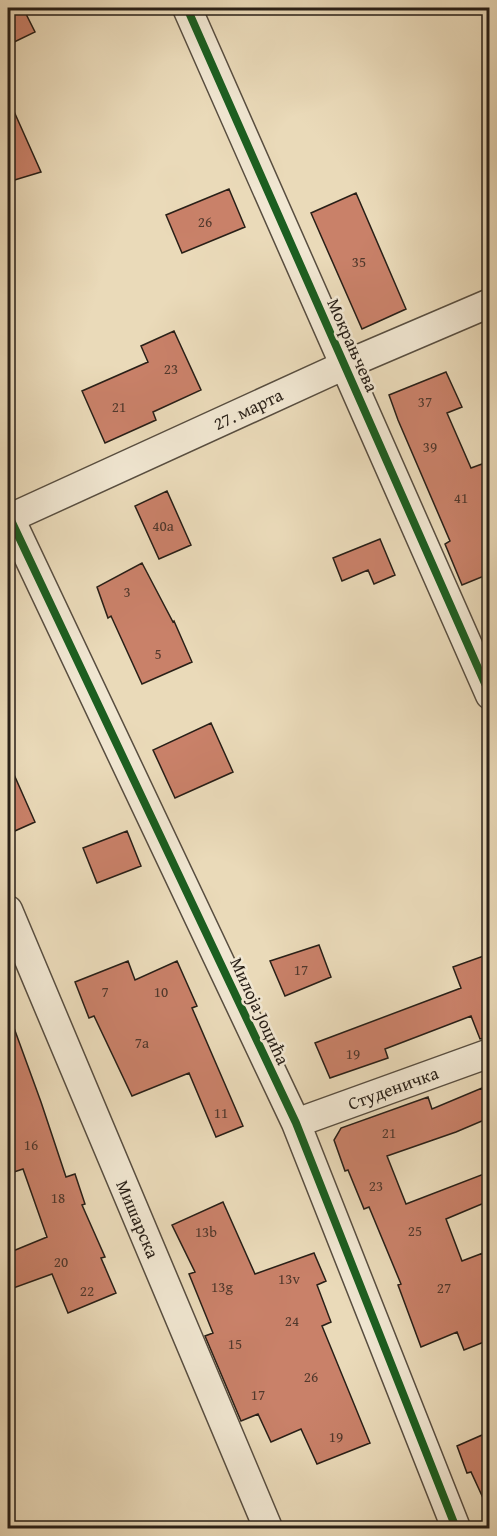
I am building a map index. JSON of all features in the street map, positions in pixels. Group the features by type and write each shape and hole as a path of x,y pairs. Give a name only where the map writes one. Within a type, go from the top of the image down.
{"street":[{"name":"Мокрањчева","path":"187,8 488,686"},
{"name":"27. марта","path":"8,517 345,365 489,303"},
{"name":"Милоја Јоцића","path":"8,517 296,1123 456,1528"},
{"name":"Мишарска","path":"8,910 267,1528"},
{"name":"Студеничка","path":"296,1123 489,1053"}],"building":[{"path":"8,8 23,8 35,32 8,45"},
{"path":"8,98 41,172 8,182"},
{"path":"229,189 245,227 182,253 166,215"},
{"path":"356,193 406,309 362,329 311,213"},
{"path":"174,331 201,390 153,412 156,420 105,443 82,391 148,362 141,346"},
{"path":"446,372 462,407 447,413 471,468 482,464 489,482 489,574 462,585 445,544 450,541 389,395"},
{"path":"167,491 191,545 159,559 135,506"},
{"path":"380,539 395,575 374,584 368,570 342,581 333,558"},
{"path":"142,563 174,621 192,662 142,684 111,616 108,618 97,587"},
{"path":"211,723 233,772 175,798 153,750"},
{"path":"8,761 35,822 8,834"},
{"path":"127,831 141,866 97,883 83,848"},
{"path":"319,945 331,977 285,996 270,961"},
{"path":"489,954 489,1037 480,1039 471,1016 385,1049 388,1058 330,1078 315,1043 461,988 453,967"},
{"path":"128,961 135,980 177,961 197,1006 192,1008 243,1126 216,1137 189,1073 132,1096 94,1016 89,1018 75,982"},
{"path":"10,1017 66,1177 75,1174 85,1204 82,1205 105,1257 101,1258 116,1293 68,1313 52,1274 8,1290 8,1253 47,1237 23,1169 8,1174 8,1018"},
{"path":"482,1088 489,1107 489,1118 387,1156 406,1204 489,1172 489,1201 446,1219 462,1261 483,1253 489,1271 489,1340 464,1350 457,1332 421,1347 398,1285 401,1284 369,1207 364,1209 348,1170 345,1171 334,1140 341,1128 428,1097 432,1109"},
{"path":"223,1202 255,1274 314,1253 326,1281 317,1285 331,1322 322,1326 370,1443 317,1464 301,1429 271,1442 258,1414 241,1421 205,1336 213,1333 189,1274 195,1272 172,1225"},
{"path":"489,1432 489,1511 471,1472 467,1473 457,1446"}],"cycle path":[{"path":"187,8 490,695"},
{"path":"8,514 296,1123 456,1528"}]}
